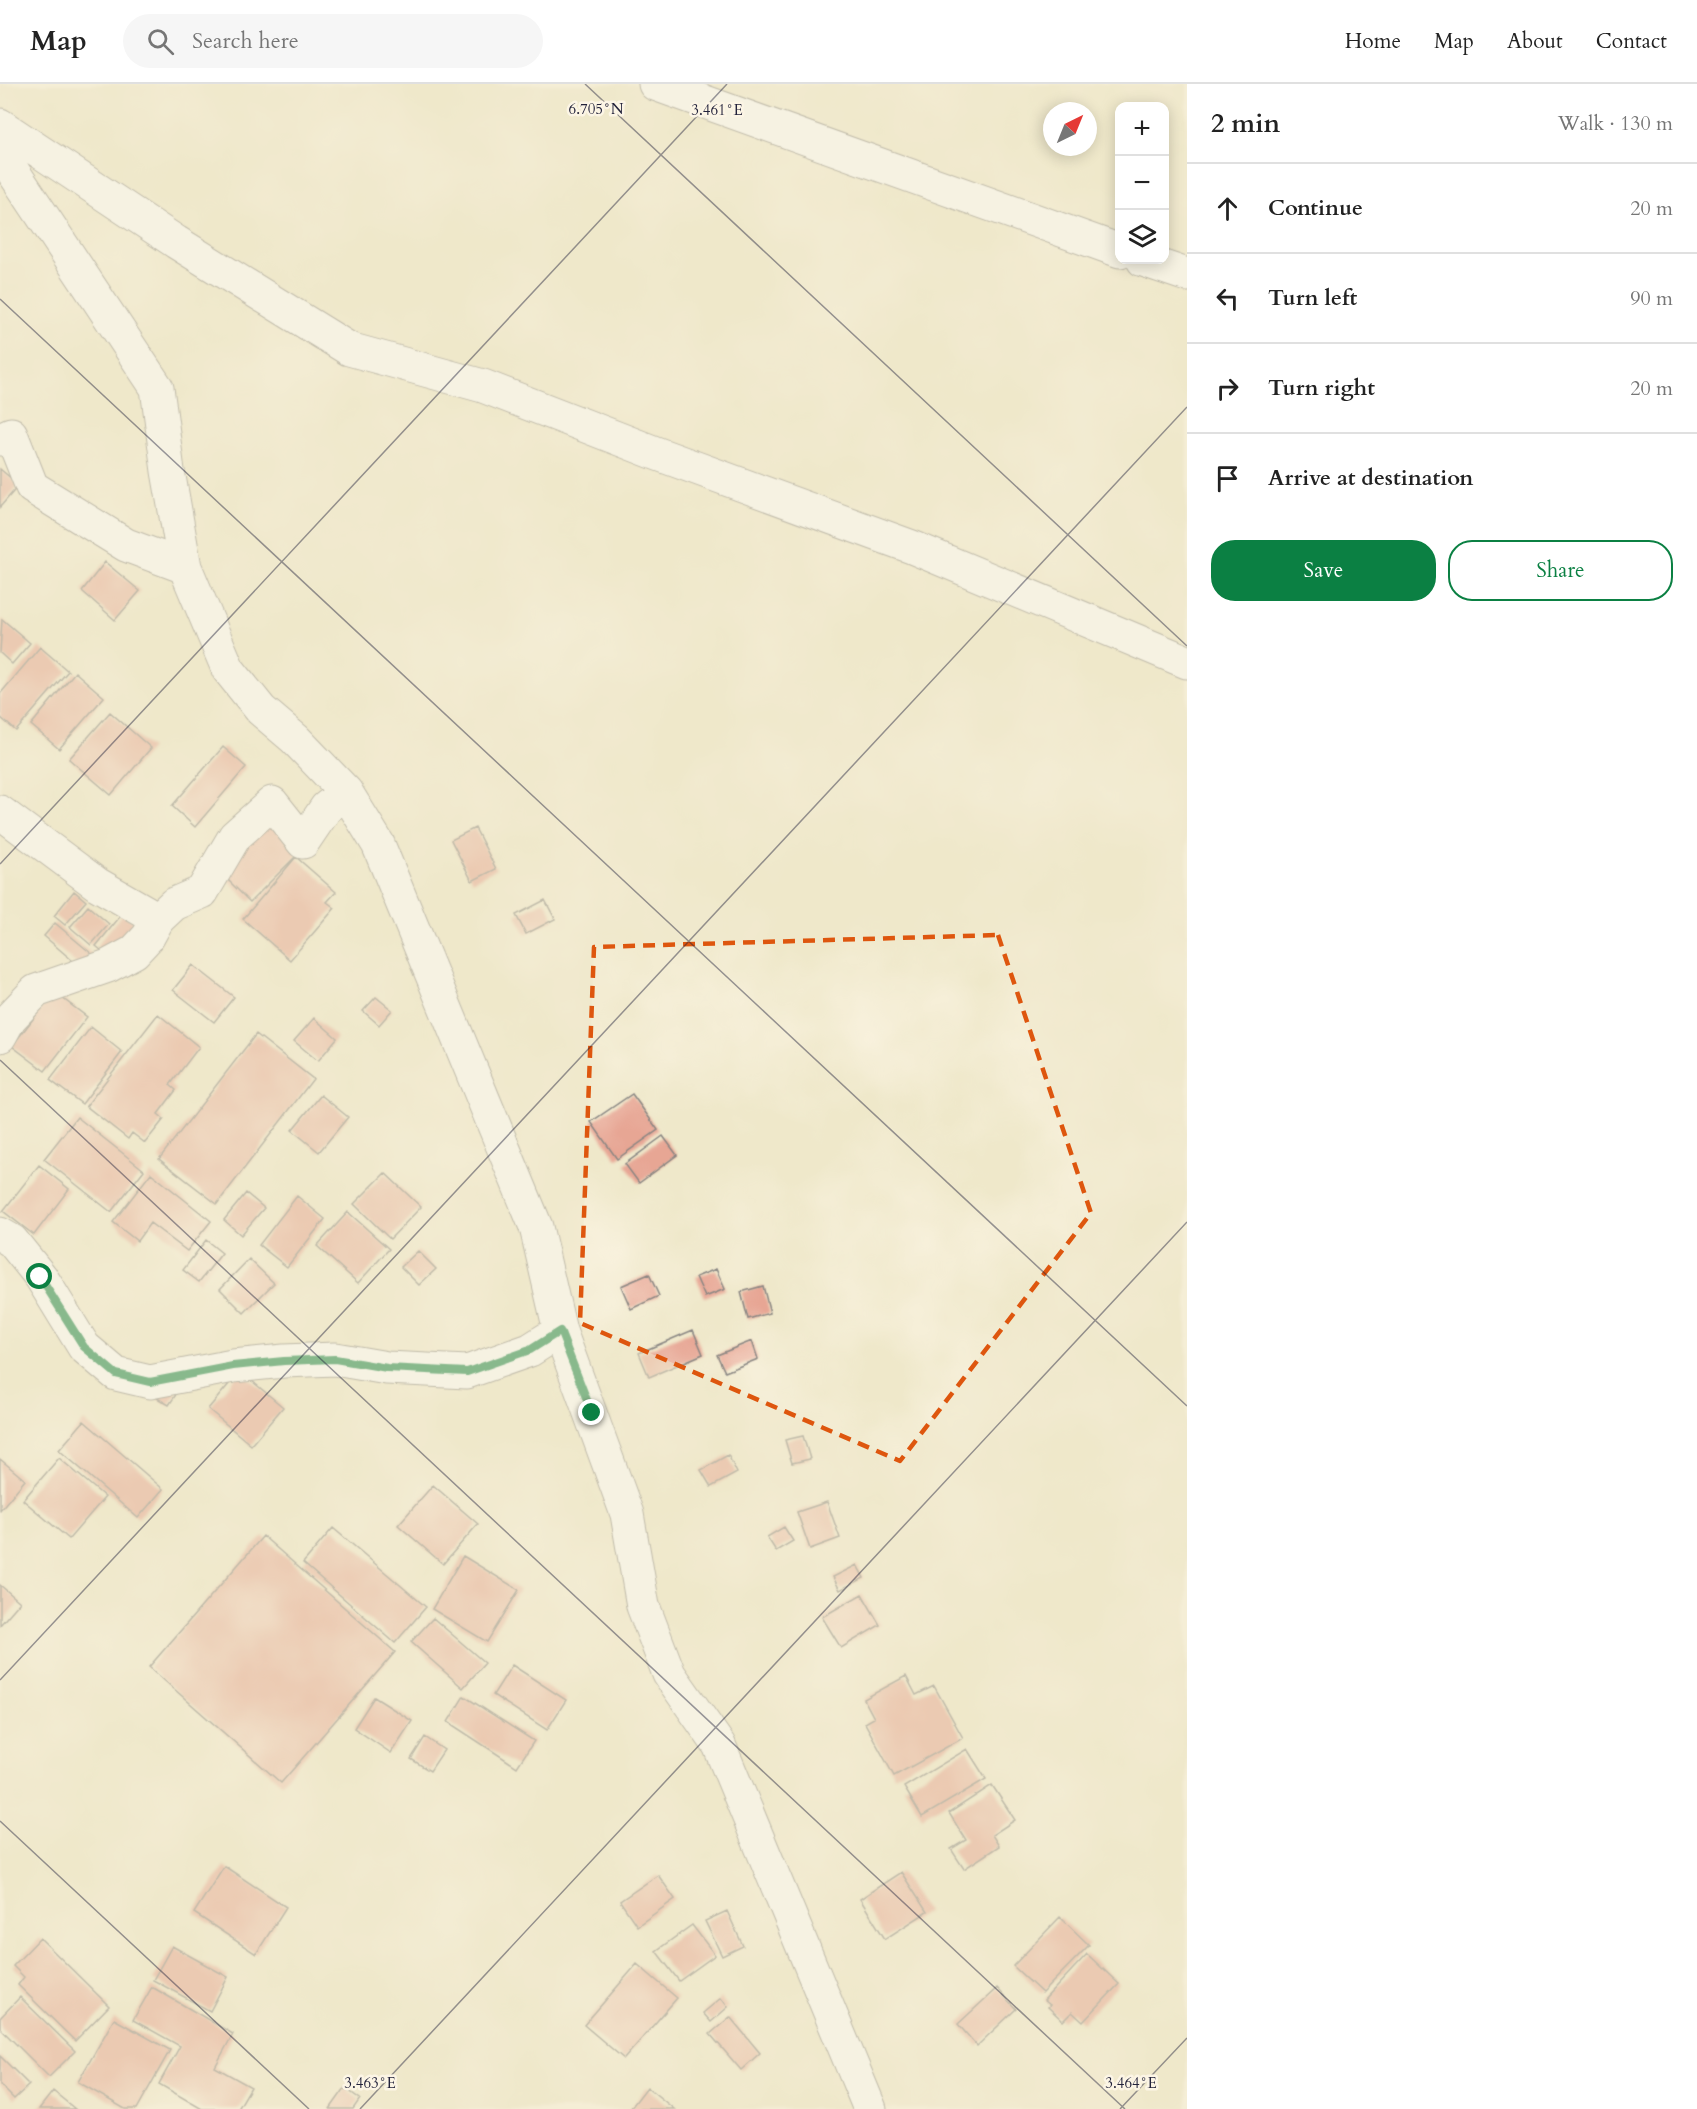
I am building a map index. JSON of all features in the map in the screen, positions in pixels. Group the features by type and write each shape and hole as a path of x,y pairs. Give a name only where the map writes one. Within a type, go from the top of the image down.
{"street":[{"path":"655,84 1115,250"},
{"path":"0,125 176,242 349,350 483,386 658,454 912,547 1187,662"},
{"path":"0,152 157,388 168,471 185,567 228,669 261,710 295,739 346,792 378,844 536,1227 560,1331 627,1514 643,1606 669,1674 719,1745 870,2109"},
{"path":"1155,264 1187,275"},
{"path":"0,439 11,434 32,487 126,545 185,567"},
{"path":"0,1036 10,1018 36,991 108,966 134,952 148,937 158,919 174,904 202,892 235,836 272,803 303,842 326,808 346,792"},
{"path":"0,812 97,884 158,919"},
{"path":"0,1234 12,1240 40,1277 84,1347 116,1374 150,1382 233,1366 335,1359 387,1368 467,1372 530,1350 560,1331"}],"highlighted area":[{"path":"998,935 1091,1213 900,1461 580,1323 594,947"}],"building":[{"path":"0,469 19,485 0,507"},
{"path":"105,562 140,591 115,620 82,591"},
{"path":"2,619 30,643 12,664 0,653"},
{"path":"40,647 68,671 16,731 0,717 0,694"},
{"path":"75,672 104,697 59,749 31,725"},
{"path":"110,712 151,748 111,795 69,759"},
{"path":"223,747 246,767 195,827 172,806"},
{"path":"268,821 300,852 250,902 219,871"},
{"path":"475,828 496,869 472,881 451,840"},
{"path":"296,857 336,892 327,902 335,908 290,960 243,919"},
{"path":"74,891 86,901 65,925 54,916"},
{"path":"545,900 555,919 526,934 516,915"},
{"path":"88,906 109,924 91,945 70,927"},
{"path":"123,913 142,929 114,961 96,946"},
{"path":"55,923 92,954 81,968 44,936"},
{"path":"193,965 234,997 214,1022 173,990"},
{"path":"54,992 87,1017 45,1071 12,1046"},
{"path":"376,997 392,1010 379,1025 363,1011"},
{"path":"158,1014 199,1047 170,1085 176,1090 158,1114 164,1119 145,1143 132,1133 128,1139 86,1106"},
{"path":"314,1018 337,1038 318,1061 294,1041"},
{"path":"91,1027 122,1052 82,1104 50,1080"},
{"path":"256,1034 313,1079 217,1204 159,1159"},
{"path":"632,1094 658,1130 617,1159 591,1122"},
{"path":"321,1095 348,1117 319,1152 292,1130"},
{"path":"77,1117 144,1170 111,1212 44,1159"},
{"path":"663,1136 677,1155 639,1183 625,1164"},
{"path":"39,1165 69,1189 34,1235 3,1211"},
{"path":"151,1173 211,1221 187,1251 150,1223 137,1241 113,1222"},
{"path":"385,1173 421,1207 390,1239 354,1204"},
{"path":"246,1193 264,1208 241,1235 224,1220"},
{"path":"297,1196 325,1219 287,1267 259,1245"},
{"path":"348,1212 389,1249 358,1283 317,1246"},
{"path":"206,1240 222,1253 199,1282 183,1270"},
{"path":"418,1251 436,1269 419,1285 401,1267"},
{"path":"249,1259 274,1283 244,1313 220,1289"},
{"path":"716,1269 725,1289 705,1297 696,1277"},
{"path":"649,1274 659,1296 631,1309 621,1286"},
{"path":"763,1286 770,1313 748,1319 741,1292"},
{"path":"693,1330 703,1354 649,1377 639,1353"},
{"path":"752,1341 758,1359 725,1372 717,1355"},
{"path":"240,1371 283,1407 251,1445 208,1409"},
{"path":"165,1385 177,1393 169,1405 157,1398"},
{"path":"84,1421 163,1489 138,1518 59,1450"},
{"path":"803,1436 810,1459 792,1463 785,1440"},
{"path":"728,1455 737,1473 711,1487 701,1470"},
{"path":"59,1458 105,1497 69,1539 23,1500"},
{"path":"0,1459 25,1480 0,1510"},
{"path":"433,1485 478,1524 443,1564 398,1525"},
{"path":"827,1502 840,1538 810,1549 797,1512"},
{"path":"784,1527 793,1541 776,1551 767,1537"},
{"path":"333,1528 426,1607 395,1643 303,1563"},
{"path":"263,1536 395,1652 281,1783 149,1667"},
{"path":"463,1556 519,1590 487,1642 432,1609"},
{"path":"857,1565 864,1578 840,1590 833,1577"},
{"path":"0,1585 20,1602 0,1625"},
{"path":"862,1594 880,1625 841,1648 822,1617"},
{"path":"433,1618 485,1663 463,1688 411,1642"},
{"path":"512,1665 566,1700 547,1730 493,1695"},
{"path":"906,1676 916,1695 934,1686 963,1738 894,1776 865,1723 874,1718 864,1699"},
{"path":"464,1696 534,1741 517,1767 448,1722"},
{"path":"374,1697 412,1721 391,1753 354,1728"},
{"path":"425,1737 444,1750 430,1771 411,1759"},
{"path":"967,1749 986,1779 922,1817 904,1787"},
{"path":"992,1785 1015,1820 992,1835 999,1846 964,1869 951,1849 966,1840 949,1813"},
{"path":"224,1866 286,1907 256,1954 194,1913"},
{"path":"901,1872 927,1912 885,1939 860,1899"},
{"path":"658,1875 675,1899 637,1926 620,1901"},
{"path":"727,1911 743,1946 722,1956 705,1921"},
{"path":"1060,1917 1089,1945 1042,1993 1013,1966"},
{"path":"692,1925 715,1955 679,1981 656,1951"},
{"path":"40,1938 109,2006 75,2041 18,1985 24,1977 13,1966"},
{"path":"172,1946 228,1977 210,2011 153,1980"},
{"path":"1087,1954 1119,1984 1083,2022 1072,2012 1063,2021 1044,2000"},
{"path":"637,1964 677,1998 624,2059 584,2025"},
{"path":"152,1987 233,2034 215,2067 251,2087 238,2109 202,2109 159,2084 180,2046 133,2020"},
{"path":"997,1988 1016,2009 977,2046 958,2024"},
{"path":"20,1997 75,2051 49,2077 0,2028 0,2018"},
{"path":"721,1998 728,2007 711,2022 703,2013"},
{"path":"730,2017 760,2053 741,2070 710,2034"},
{"path":"114,2019 170,2050 137,2109 125,2109 78,2082"},
{"path":"0,2056 29,2085 14,2099 0,2085"},
{"path":"647,2087 674,2109 630,2109"},
{"path":"345,2088 360,2099 353,2109 330,2109"},
{"path":"53,2091 75,2109 39,2109"}],"route":[{"path":"40,1277 65,1312 84,1347 116,1374 150,1382 233,1366 335,1359 387,1368 467,1372 530,1350 560,1331 592,1413"}]}
